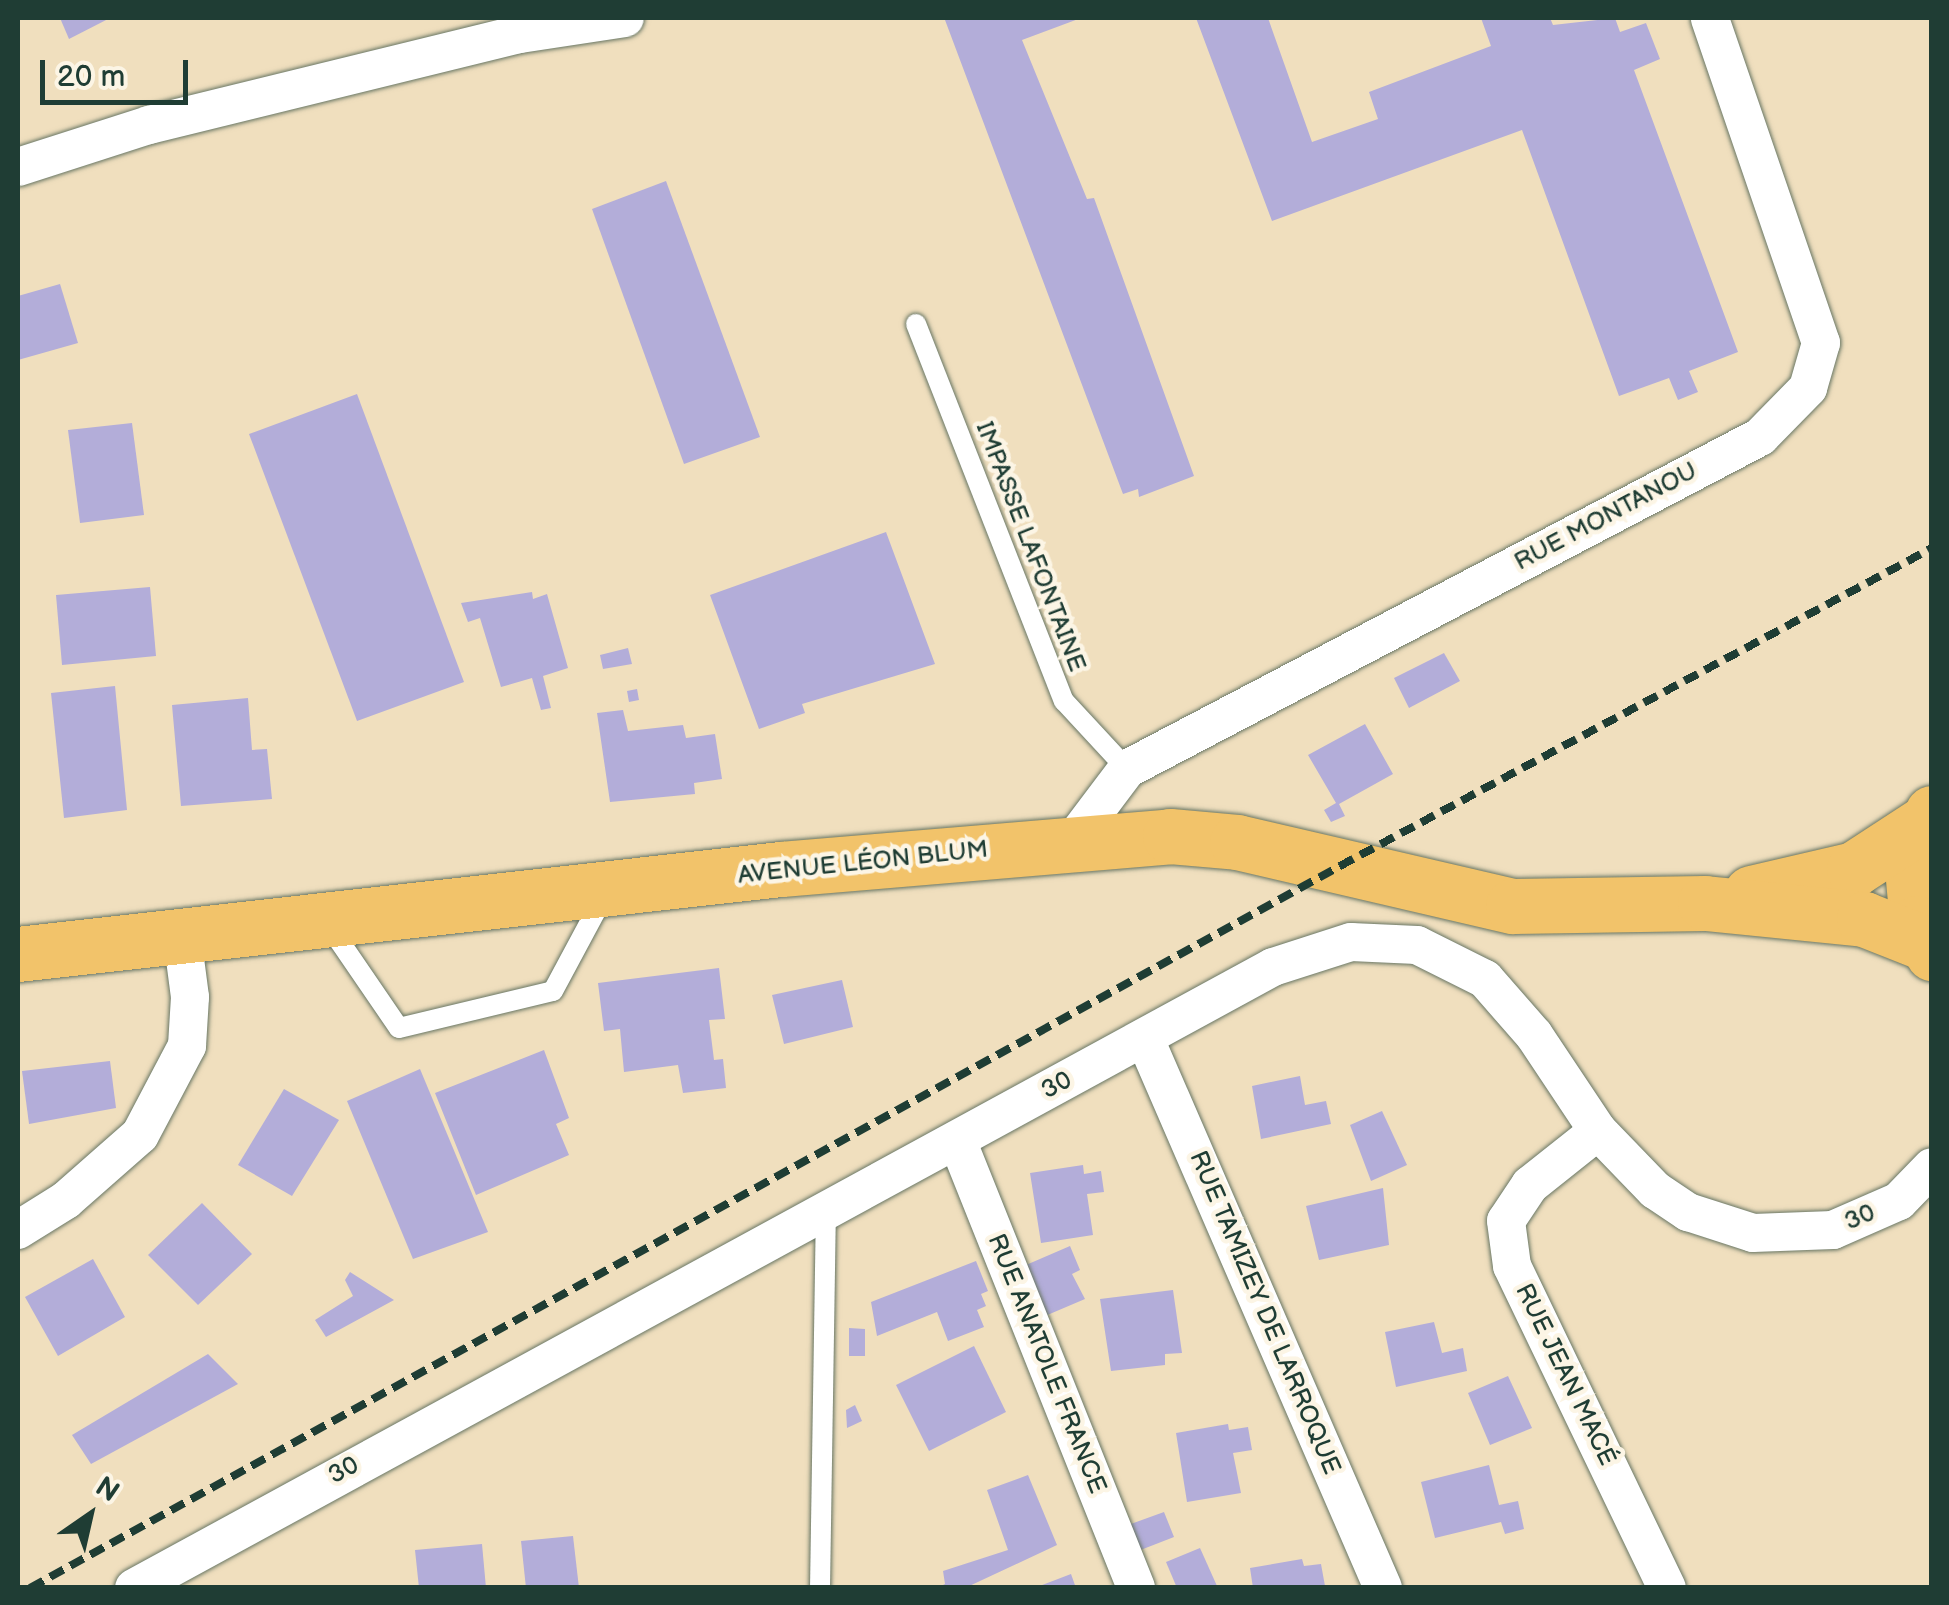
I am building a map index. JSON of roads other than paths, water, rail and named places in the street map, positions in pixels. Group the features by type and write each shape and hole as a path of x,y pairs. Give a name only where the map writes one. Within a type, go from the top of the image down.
{"main road":[{"name":"AVENUE LÉON BLUM","path":"1706,903 1854,869 1929,818"},
{"path":"1929,818 1912,868 1917,923 1929,949"},
{"name":"AVENUE LÉON BLUM","path":"18,954 1072,842 1170,836 1237,842 1513,906 1706,903 1864,919 1929,949"}],"street":[{"path":"18,167 149,125 531,25 625,18"},
{"name":"RUE MONTANOU","path":"1072,842 1127,770 1760,437 1808,388 1821,344 1710,18"},
{"path":"18,1230 66,1200 140,1135 188,1046 190,997 182,936"},
{"name":"30","path":"134,1588 1272,967 1351,942 1416,945 1485,980 1534,1035 1598,1131 1655,1190 1688,1212 1753,1233 1833,1230 1900,1201 1932,1167"},
{"name":"RUE TAMIZEY DE LARROQUE","path":"1145,1039 1383,1588"},
{"name":"RUE JEAN MACÉ","path":"1598,1131 1530,1185 1506,1221 1512,1266 1668,1588"},
{"name":"RUE ANATOLE FRANCE","path":"957,1140 1136,1588"}],"lane":[{"name":"IMPASSE LAFONTAINE","path":"916,324 1064,702 1127,770"},
{"path":"326,922 398,1028 552,991 606,892"},
{"path":"820,1588 826,1210"}],"railway":[{"path":"30,1588 1340,866 1932,548"}]}
